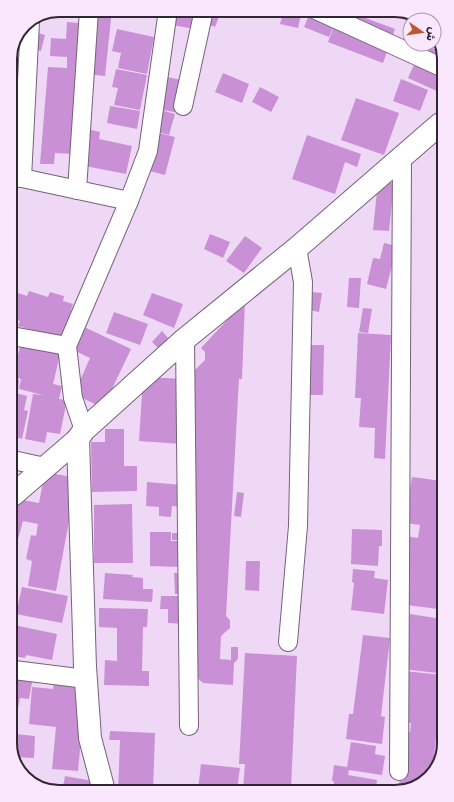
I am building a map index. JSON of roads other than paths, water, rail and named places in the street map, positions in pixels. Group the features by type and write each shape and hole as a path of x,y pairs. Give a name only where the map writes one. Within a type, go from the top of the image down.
{"street":[{"path":"77,190 89,17"},
{"path":"102,785 90,738 84,631 81,434 73,398 67,346 129,201 148,151 167,17"},
{"path":"183,106 202,17"},
{"path":"331,17 437,65"},
{"path":"29,29 17,177 129,201"},
{"path":"17,492 185,339 297,248 437,127"},
{"path":"398,771 402,156"},
{"path":"288,642 298,518 303,282 297,248"},
{"path":"17,337 67,346"},
{"path":"185,339 189,726"},
{"path":"17,461 45,467"},
{"path":"17,670 86,679"}]}
